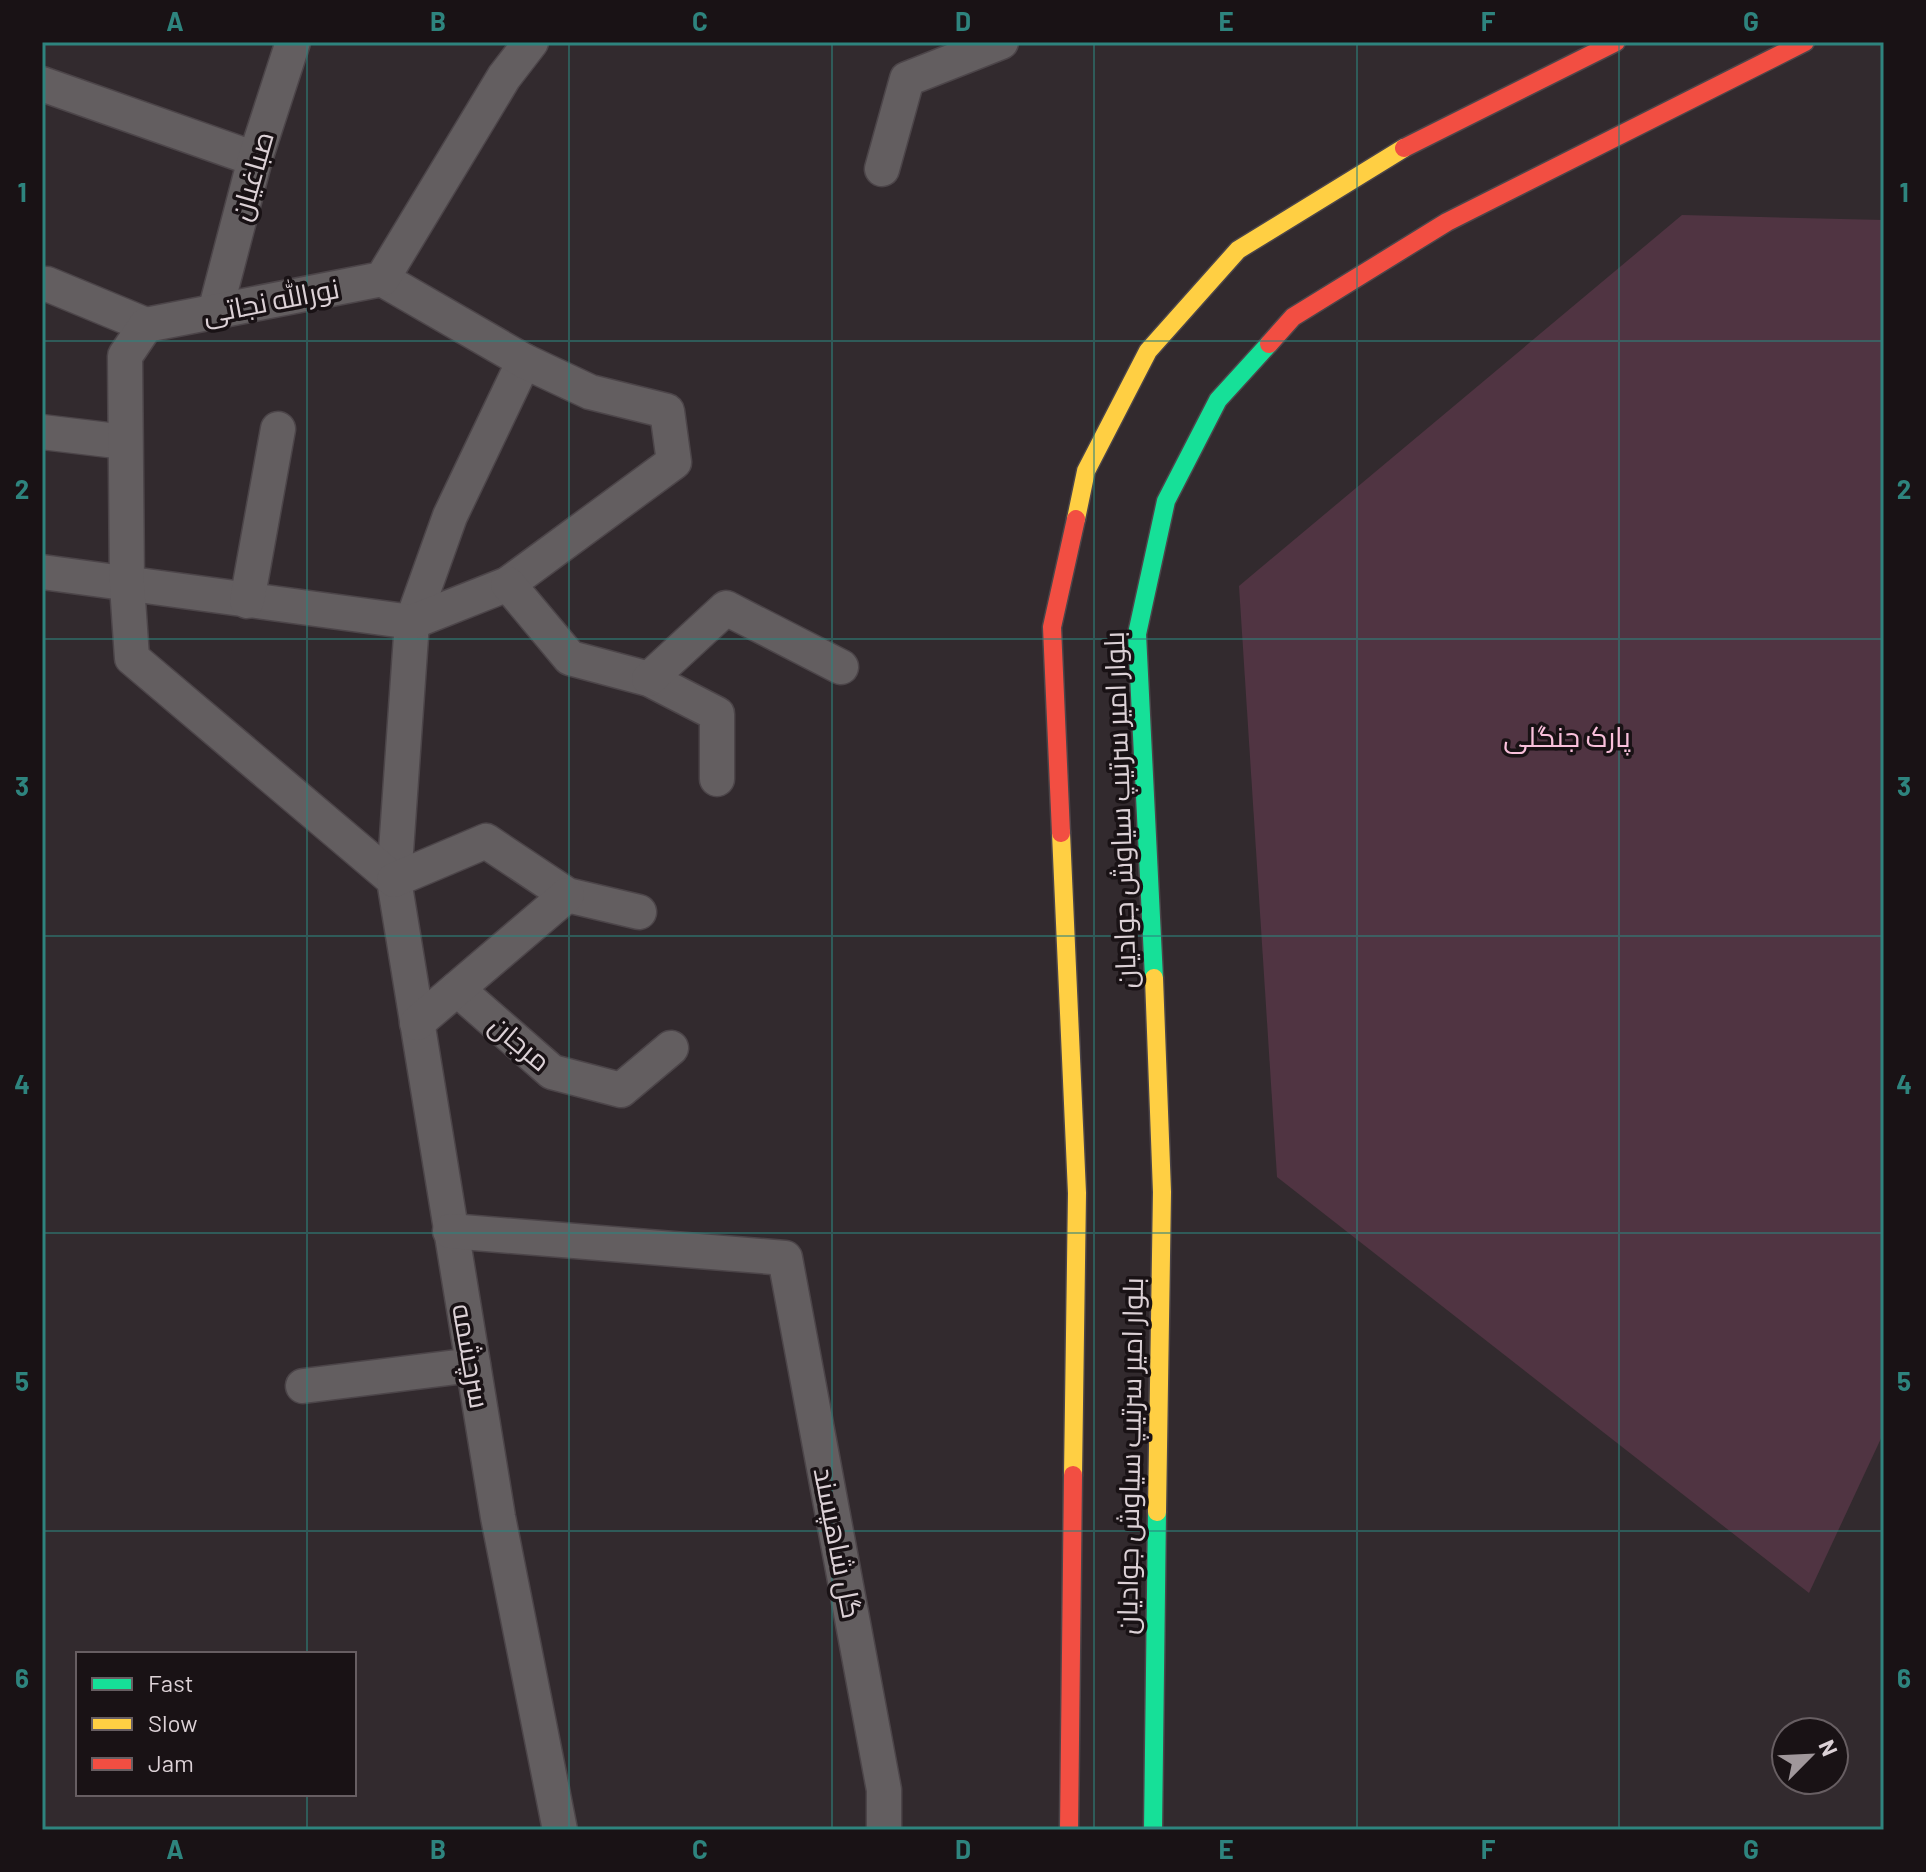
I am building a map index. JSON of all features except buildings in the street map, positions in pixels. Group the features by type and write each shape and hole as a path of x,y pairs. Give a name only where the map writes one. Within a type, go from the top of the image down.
{"main road":[{"name":"بلوار امیر سرتیپ سیاوش جوادیان","path":"1069,1830 1077,1193 1052,627 1086,471 1148,351 1238,250 1405,147 1616,42"},
{"name":"بلوار امیر سرتیپ سیاوش جوادیان","path":"1153,1830 1162,1192 1137,634 1166,501 1218,400 1293,317 1447,222 1805,42"}],"street":[{"name":"صباغیان","path":"215,312 255,159 293,42"},
{"path":"42,572 412,622 508,584 674,462 667,411 590,392 524,361 382,279 504,77 531,42"},
{"path":"882,169 907,79 1001,42"},
{"path":"42,84 255,159"},
{"name":"نورالله نجاتی","path":"146,325 382,279"},
{"path":"47,284 146,325 125,356 127,585 132,658 394,880 486,841 567,895 639,912"},
{"name":"سرچشمه","path":"524,361 450,516 412,622 394,880 498,1517 560,1830"},
{"path":"247,601 278,429"},
{"path":"42,432 125,442"},
{"path":"508,584 570,658 649,679 717,714 717,779"},
{"path":"649,679 726,608 841,667"},
{"path":"417,1023 567,895"},
{"name":"مرجان","path":"457,989 552,1072 621,1090 671,1048"},
{"name":"گل شاهپسند","path":"450,1231 785,1258 884,1790 884,1830"},
{"path":"303,1386 473,1365"}],"green space":[{"name":"پارک جنگلی","path":"1682,215 1884,220 1884,1432 1809,1593 1277,1177 1239,586"}],"traffic: fast":[{"path":"1154,978 1137,634 1166,501 1218,400 1269,344"},
{"path":"1153,1830 1157,1512"}],"traffic: slow":[{"path":"1076,519 1086,471 1148,351 1238,250 1404,148"},
{"path":"1061,833 1077,1193 1073,1475"},
{"path":"1154,978 1162,1192 1157,1512"}],"traffic: jam":[{"path":"1404,148 1616,42"},
{"path":"1269,344 1293,317 1447,222 1805,42"},
{"path":"1061,833 1052,627 1076,519"},
{"path":"1069,1830 1073,1475"}]}
